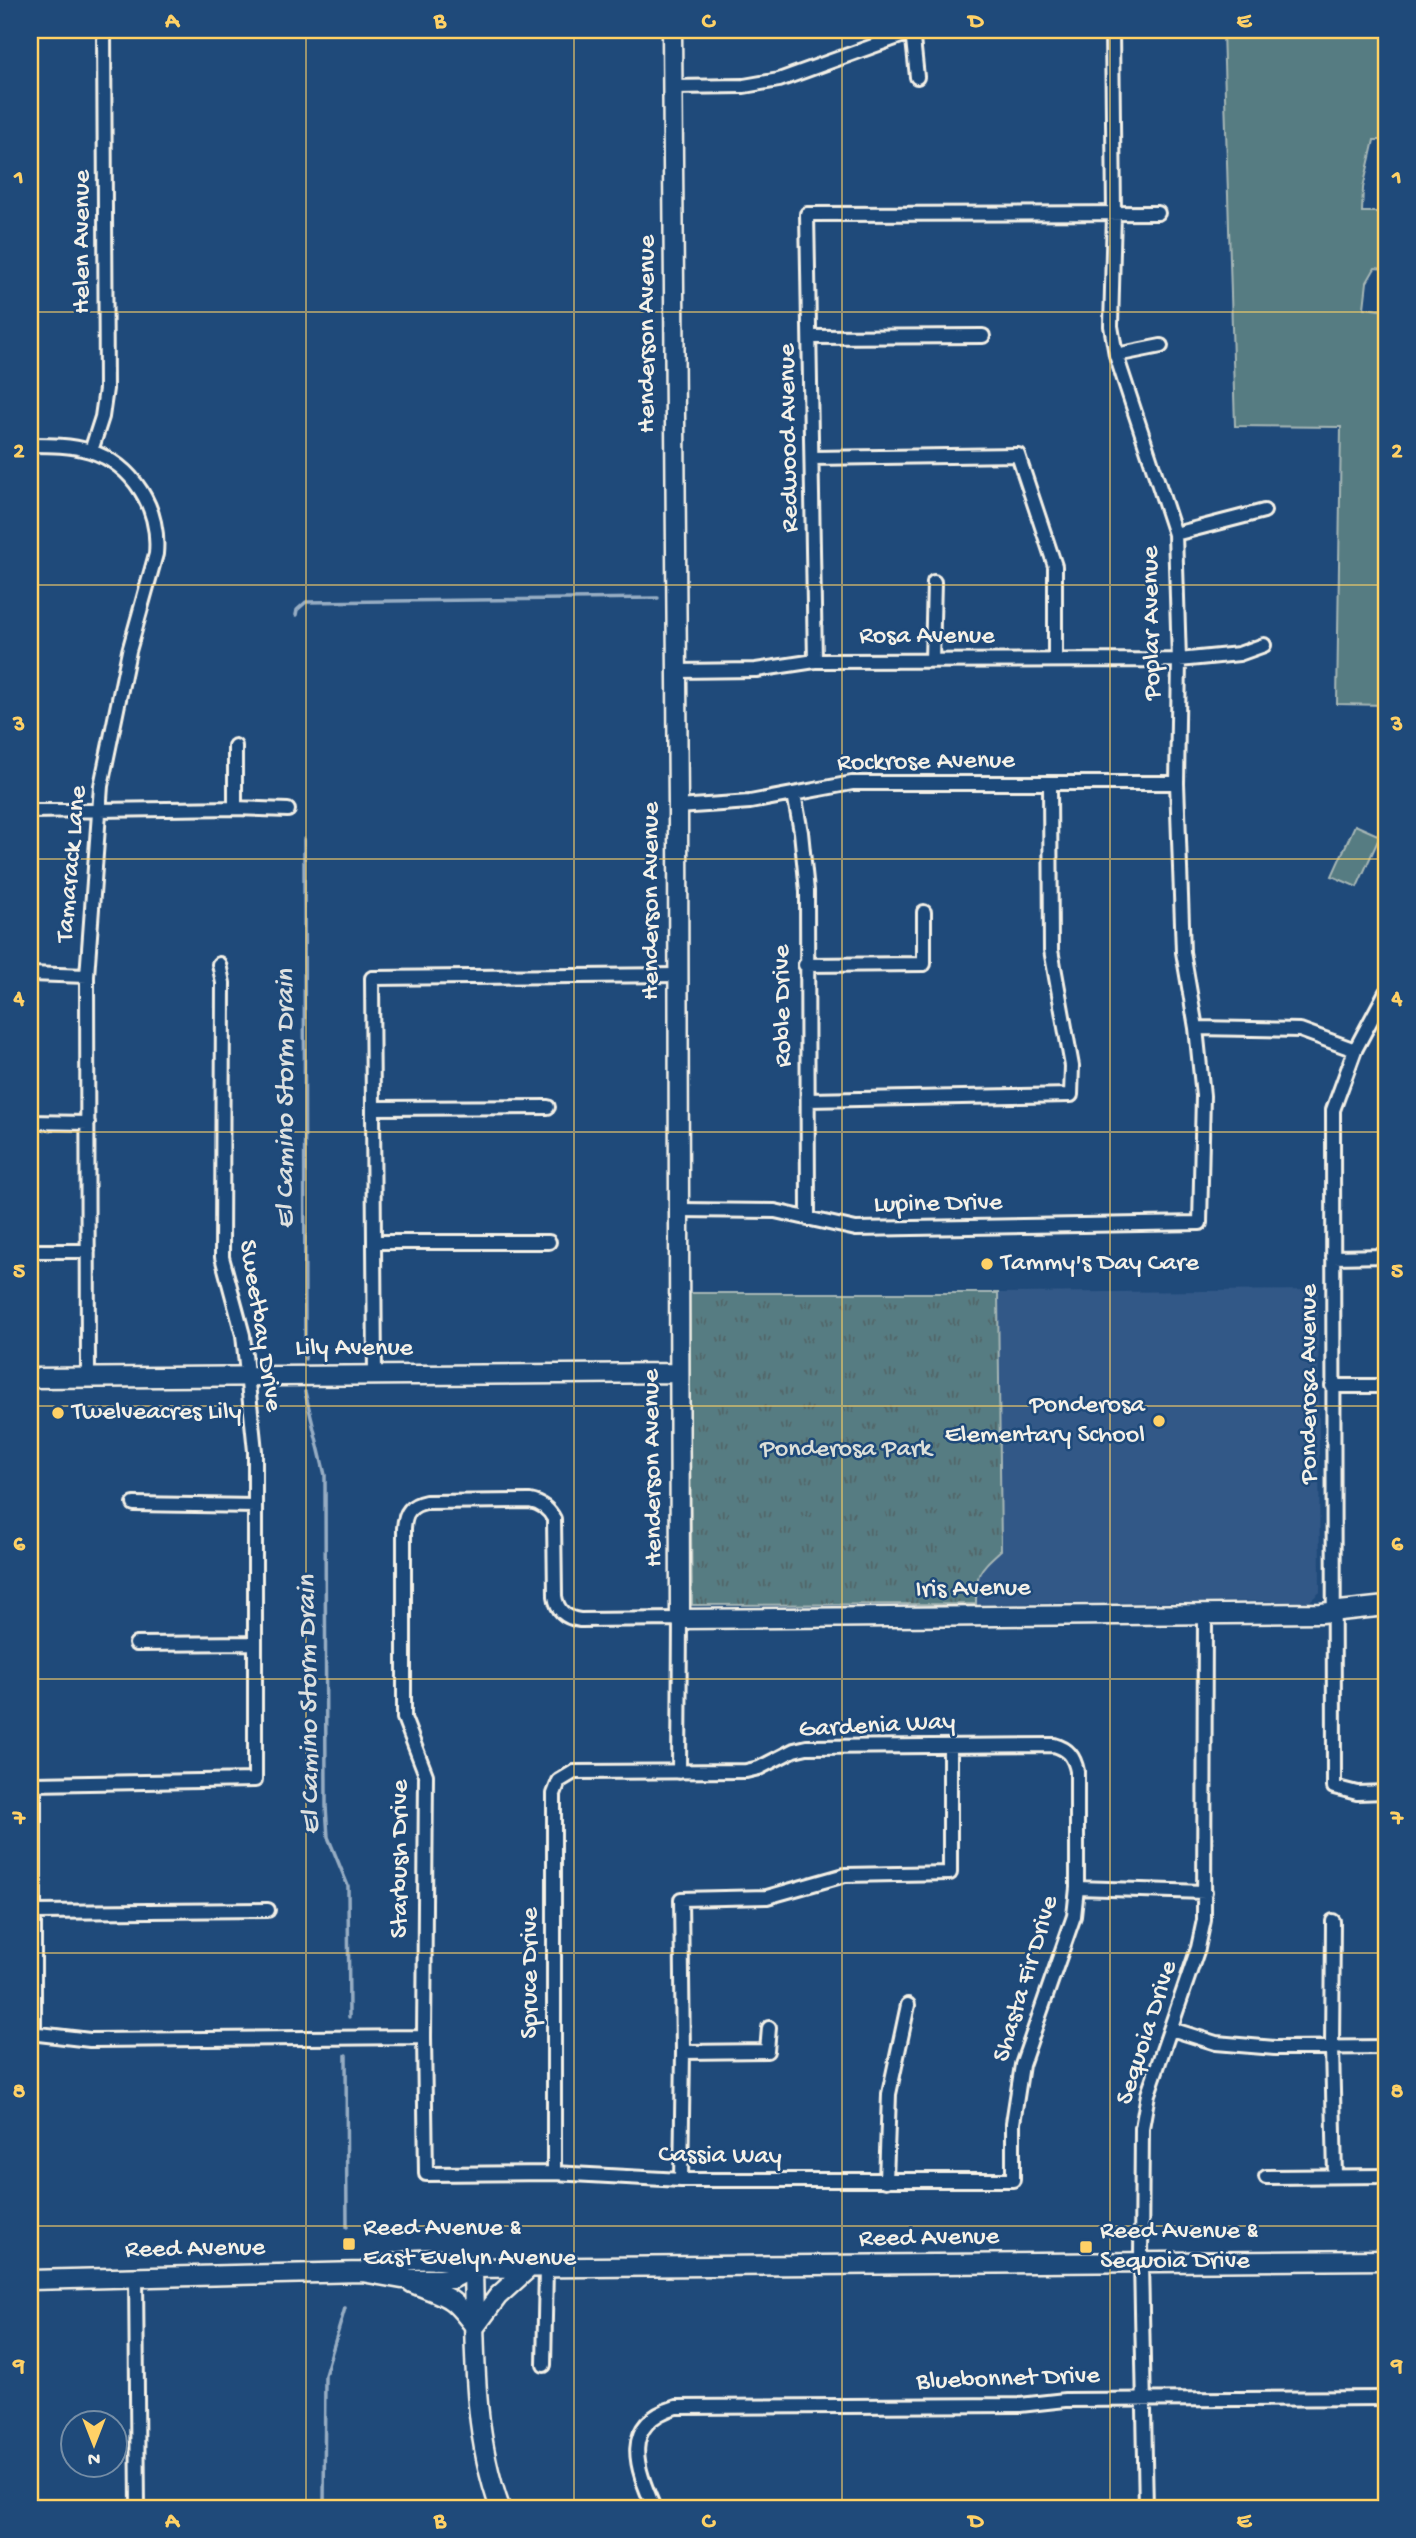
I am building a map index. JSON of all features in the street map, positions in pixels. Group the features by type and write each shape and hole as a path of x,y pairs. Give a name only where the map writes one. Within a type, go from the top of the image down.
{"street":[{"name":"Helen Avenue","path":"91,451 102,417 106,389 104,30"},
{"name":"Henderson Avenue","path":"672,30 680,1210 679,1772"},
{"name":"Poplar Avenue","path":"1112,30 1114,213 1111,326 1116,355 1175,534 1179,660 1177,783 1183,952 1196,1028 1203,1096 1200,1223"},
{"path":"673,87 744,86 779,80 912,31 917,77"},
{"path":"1114,213 1157,214"},
{"name":"Redwood Avenue","path":"815,661 807,214 1114,213"},
{"path":"811,338 983,336"},
{"path":"1116,355 1161,346"},
{"name":"Tamarack Lane","path":"30,445 72,447 91,451 123,468 146,499 158,539 129,651 101,786 87,976 88,1377"},
{"path":"813,458 1018,455 1055,566 1055,659"},
{"path":"1175,534 1264,511"},
{"path":"932,660 934,582"},
{"name":"Rosa Avenue","path":"677,671 756,670 815,661 1179,660 1239,654 1264,645"},
{"path":"235,746 235,808"},
{"name":"Rockrose Avenue","path":"678,807 721,805 852,783 1177,783"},
{"path":"808,1100 1071,1096 1072,1066 1051,950 1050,784"},
{"name":"Roble Drive","path":"794,794 807,891 805,965 808,1219"},
{"path":"30,811 235,808 288,810"},
{"path":"805,965 924,964 925,912"},
{"name":"Sweetbay Drive","path":"34,1912 34,1784 255,1780 254,1451 243,1335 222,1257 223,983 219,964"},
{"path":"30,974 87,976"},
{"path":"375,1375 372,978 679,975"},
{"name":"Ponderosa Avenue","path":"1386,992 1355,1051 1333,1110 1332,1386 1335,1787 1357,1793 1386,1792"},
{"path":"1196,1028 1300,1030 1355,1051"},
{"path":"374,1108 548,1107"},
{"path":"30,1122 88,1123"},
{"name":"Lupine Drive","path":"680,1210 775,1210 856,1229 1200,1223"},
{"path":"375,1241 549,1242"},
{"path":"30,1251 88,1251"},
{"path":"1333,1256 1386,1256"},
{"name":"Lily Avenue","path":"30,1378 679,1373"},
{"path":"1332,1386 1386,1385"},
{"name":"Iris Avenue","path":"411,1508 426,1502 530,1501 547,1508 554,1523 556,1605 570,1618 580,1620 1334,1612 1386,1605"},
{"path":"134,1504 255,1506"},
{"name":"Starbush Drive","path":"411,1508 404,1519 404,1718 426,1775 426,2174"},
{"name":"Sequoia Drive","path":"1146,2508 1141,2262 1142,2128 1148,2094 1198,1948 1204,1920 1205,1614"},
{"path":"136,1644 255,1643"},
{"path":"681,2180 681,1899 767,1897 845,1875 950,1873 950,1745"},
{"name":"Gardenia Way","path":"565,1776 582,1772 746,1771 807,1747 1054,1745 1069,1752"},
{"name":"Shasta Fir Drive","path":"1013,2180 1013,2123 1023,2065 1071,1927 1077,1888 1077,1771 1069,1752"},
{"name":"Spruce Drive","path":"554,2173 554,1794 555,1787 565,1776"},
{"path":"1077,1888 1205,1892"},
{"path":"268,1910 34,1912 32,2033 90,2040 424,2037"},
{"path":"1333,1921 1335,2176"},
{"path":"886,2181 889,2094 908,2005"},
{"path":"683,2052 767,2051 769,2028"},
{"path":"1171,2029 1216,2043 1275,2048 1386,2047"},
{"name":"Cassia Way","path":"426,2174 554,2173 681,2180 1013,2180"},
{"path":"1266,2177 1386,2176"},
{"name":"Reed Avenue","path":"362,2272 402,2260 452,2260 473,2268 537,2268 1386,2260"},
{"path":"473,2268 477,2405 488,2474 500,2508"},
{"name":"Reed Avenue","path":"30,2280 362,2272 402,2279 452,2279 473,2268"},
{"path":"475,2328 498,2296 537,2268"},
{"path":"537,2268 544,2365"},
{"path":"136,2277 138,2508"},
{"path":"402,2279 446,2295 457,2302 475,2328"},
{"name":"Bluebonnet Drive","path":"654,2508 638,2466 636,2450 640,2433 653,2417 676,2407 1020,2405 1065,2400 1386,2398"}],"shaded area":[{"name":"Ponderosa Elementary School","path":"1318,1290 1320,1592 1310,1601 976,1604 976,1582 980,1569 1001,1549 998,1293"}],"green space":[{"path":"1223,30 1386,30 1386,140 1374,140 1363,188 1362,212 1386,212 1386,269 1375,268 1367,282 1364,308 1386,311 1386,705 1337,704 1341,427 1235,426"},
{"path":"1355,825 1380,836 1357,887 1332,876"},
{"name":"Ponderosa Park","path":"688,1293 998,1293 1001,1550 980,1573 976,1604 692,1605"}],"waterway":[{"name":"El Camino Storm Drain","path":"296,615 297,610 306,602 658,598"},
{"name":"El Camino Storm Drain","path":"304,839 305,1359"},
{"name":"El Camino Storm Drain","path":"305,1392 325,1475 326,1806 328,1837 348,1886 349,2017"},
{"name":"El Camino Storm Drain","path":"346,2055 347,2227"},
{"name":"El Camino Storm Drain","path":"324,2508 325,2375 345,2308"}],"place":[{"name":"Tammy's Day Care","path":"987,1264"},
{"name":"Twelveacres Lily","path":"58,1413"},
{"name":"Ponderosa Elementary School","path":"1159,1421"},
{"name":"Reed Avenue & East Evelyn Avenue","path":"349,2244"},
{"name":"Reed Avenue & Sequoia Drive","path":"1086,2247"}]}
